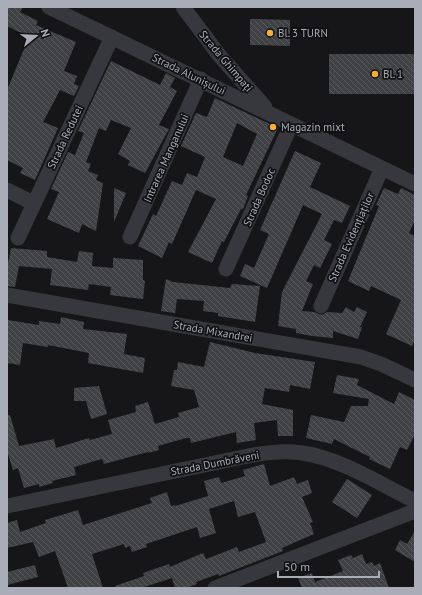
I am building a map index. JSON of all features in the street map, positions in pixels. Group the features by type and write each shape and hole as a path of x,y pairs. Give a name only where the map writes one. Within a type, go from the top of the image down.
{"street":[{"name":"Strada Alunișului","path":"49,7 201,79 292,125 415,184"},
{"name":"Strada Ghimpați","path":"183,7 219,54 271,114"},
{"name":"Strada Redutei","path":"18,238 33,203 112,37"},
{"name":"Intrarea Manganului","path":"130,237 201,79"},
{"name":"Strada Bodoc","path":"226,269 292,125"},
{"name":"Strada Evidențiaților","path":"321,306 382,168"},
{"path":"7,190 33,203"},
{"name":"Strada Mixandrei","path":"7,295 361,357 381,364 415,380"},
{"name":"Strada Dumbrăveni","path":"7,506 243,457 280,452 302,453 324,458 415,501"},
{"path":"215,588 415,510"}],"building":[{"path":"7,7 23,7 20,12 38,21 36,25 76,42 64,71 77,76 74,84 79,86 74,96 60,90 43,122 58,128 35,180 20,173 23,168 7,160 7,90 29,37 7,26"},
{"name":"Bl. 3 TURN","path":"250,19 290,20 290,46 250,45"},
{"name":"Bl. 1","path":"329,54 415,54 415,94 329,94"},
{"path":"111,61 160,85 166,73 175,78 170,87 177,91 159,125 169,129 145,173 128,165 130,161 118,154 131,128 111,120 106,131 99,128 86,162 91,164 88,171 98,175 96,180 103,183 96,231 82,224 79,233 47,219 59,192 51,189 68,152 75,155 84,133 78,131"},
{"path":"215,98 278,128 246,195 248,196 243,209 241,209 224,242 222,241 212,263 188,252 216,199 196,190 172,244 169,242 162,258 138,246 153,214 156,216 172,181 182,185 187,173 197,177 205,157 181,146 196,113 207,117","holes":["237,123 257,134 243,166 223,157"]},
{"path":"295,151 321,163 310,187 350,206 342,223 334,220 324,240 332,244 320,268 314,265 306,281 313,284 302,311 314,312 322,315 327,312 342,313 346,307 354,312 357,307 367,312 360,327 362,327 358,339 333,331 333,338 312,336 296,333 296,329 278,326 282,292 322,214 303,205 267,288 240,276 245,264 254,268 269,234 260,230"},
{"path":"114,188 126,193 114,222"},
{"path":"384,188 398,194 401,188 415,195 415,220 409,233 415,236 415,339 412,346 386,334 401,300 371,286 369,291 348,281 379,206 376,205"},
{"path":"11,248 47,251 47,257 77,262 79,251 93,253 92,266 113,268 113,258 143,260 143,280 145,281 143,299 110,295 111,287 89,284 88,290 50,285 52,269 19,266 15,287 7,286 7,268"},
{"path":"166,279 173,282 230,288 232,284 260,286 255,322 218,316 218,313 203,311 204,301 177,299 175,313 161,311"},
{"path":"61,317 84,322 83,329 127,334 124,354 145,358 143,373 88,363 89,353 48,345 48,347 23,343 20,365 7,363 8,320 39,325 39,321 60,324"},
{"path":"210,342 255,353 315,362 310,389 290,385 289,392 265,388 262,404 293,410 293,436 278,436 277,420 254,423 256,440 237,443 236,432 191,443 190,438 186,438 158,446 159,450 148,453 104,464 102,459 74,467 76,475 52,481 53,483 39,487 39,484 24,488 18,468 13,470 7,451 7,415 10,415 19,446 54,439 56,448 89,438 90,440 112,434 108,420 136,412 135,406 148,402 155,424 179,417 178,413 199,407 194,390 171,386 174,370 177,370 178,362 204,367"},
{"path":"337,375 359,379 357,385 394,404 399,392 415,400 415,434 407,450 400,447 390,469 334,439 332,444 306,438 311,415 344,422 351,406 368,406 369,399 333,393"},
{"path":"99,386 107,414 91,419 86,401 74,401 74,388"},
{"path":"264,464 270,486 294,477 297,484 308,480 312,493 302,497 313,522 310,523 314,534 282,548 283,551 219,576 218,574 196,582 197,584 186,588 175,588 172,578 141,588 115,588 115,586 144,576 143,573 169,564 170,567 203,553 206,559 237,547 239,552 266,542 255,512 238,517 234,501 209,509 216,533 200,538 197,527 146,544 147,547 132,552 130,546 125,548 124,544 92,554 103,588 68,588 55,551 39,557 33,542 7,548 7,523 17,520 20,532 46,523 45,520 78,510 83,525 152,503 150,498 167,492 171,506 175,506 208,496 204,481 219,477 221,483 245,476 243,470"},
{"path":"347,479 372,495 357,518 332,502"},
{"path":"415,531 415,562 395,550 400,540 407,544"},
{"path":"362,554 366,564 372,562 374,566 380,563 389,588 302,588 298,578 312,573 315,582 343,571 338,560 351,555 353,558"},
{"path":"35,565 38,577 7,585 7,572"}],"place":[{"name":"Bl. 3 TURN","path":"270,33"},
{"name":"Bl. 1","path":"375,74"},
{"name":"Magazin mixt","path":"273,127"}]}
